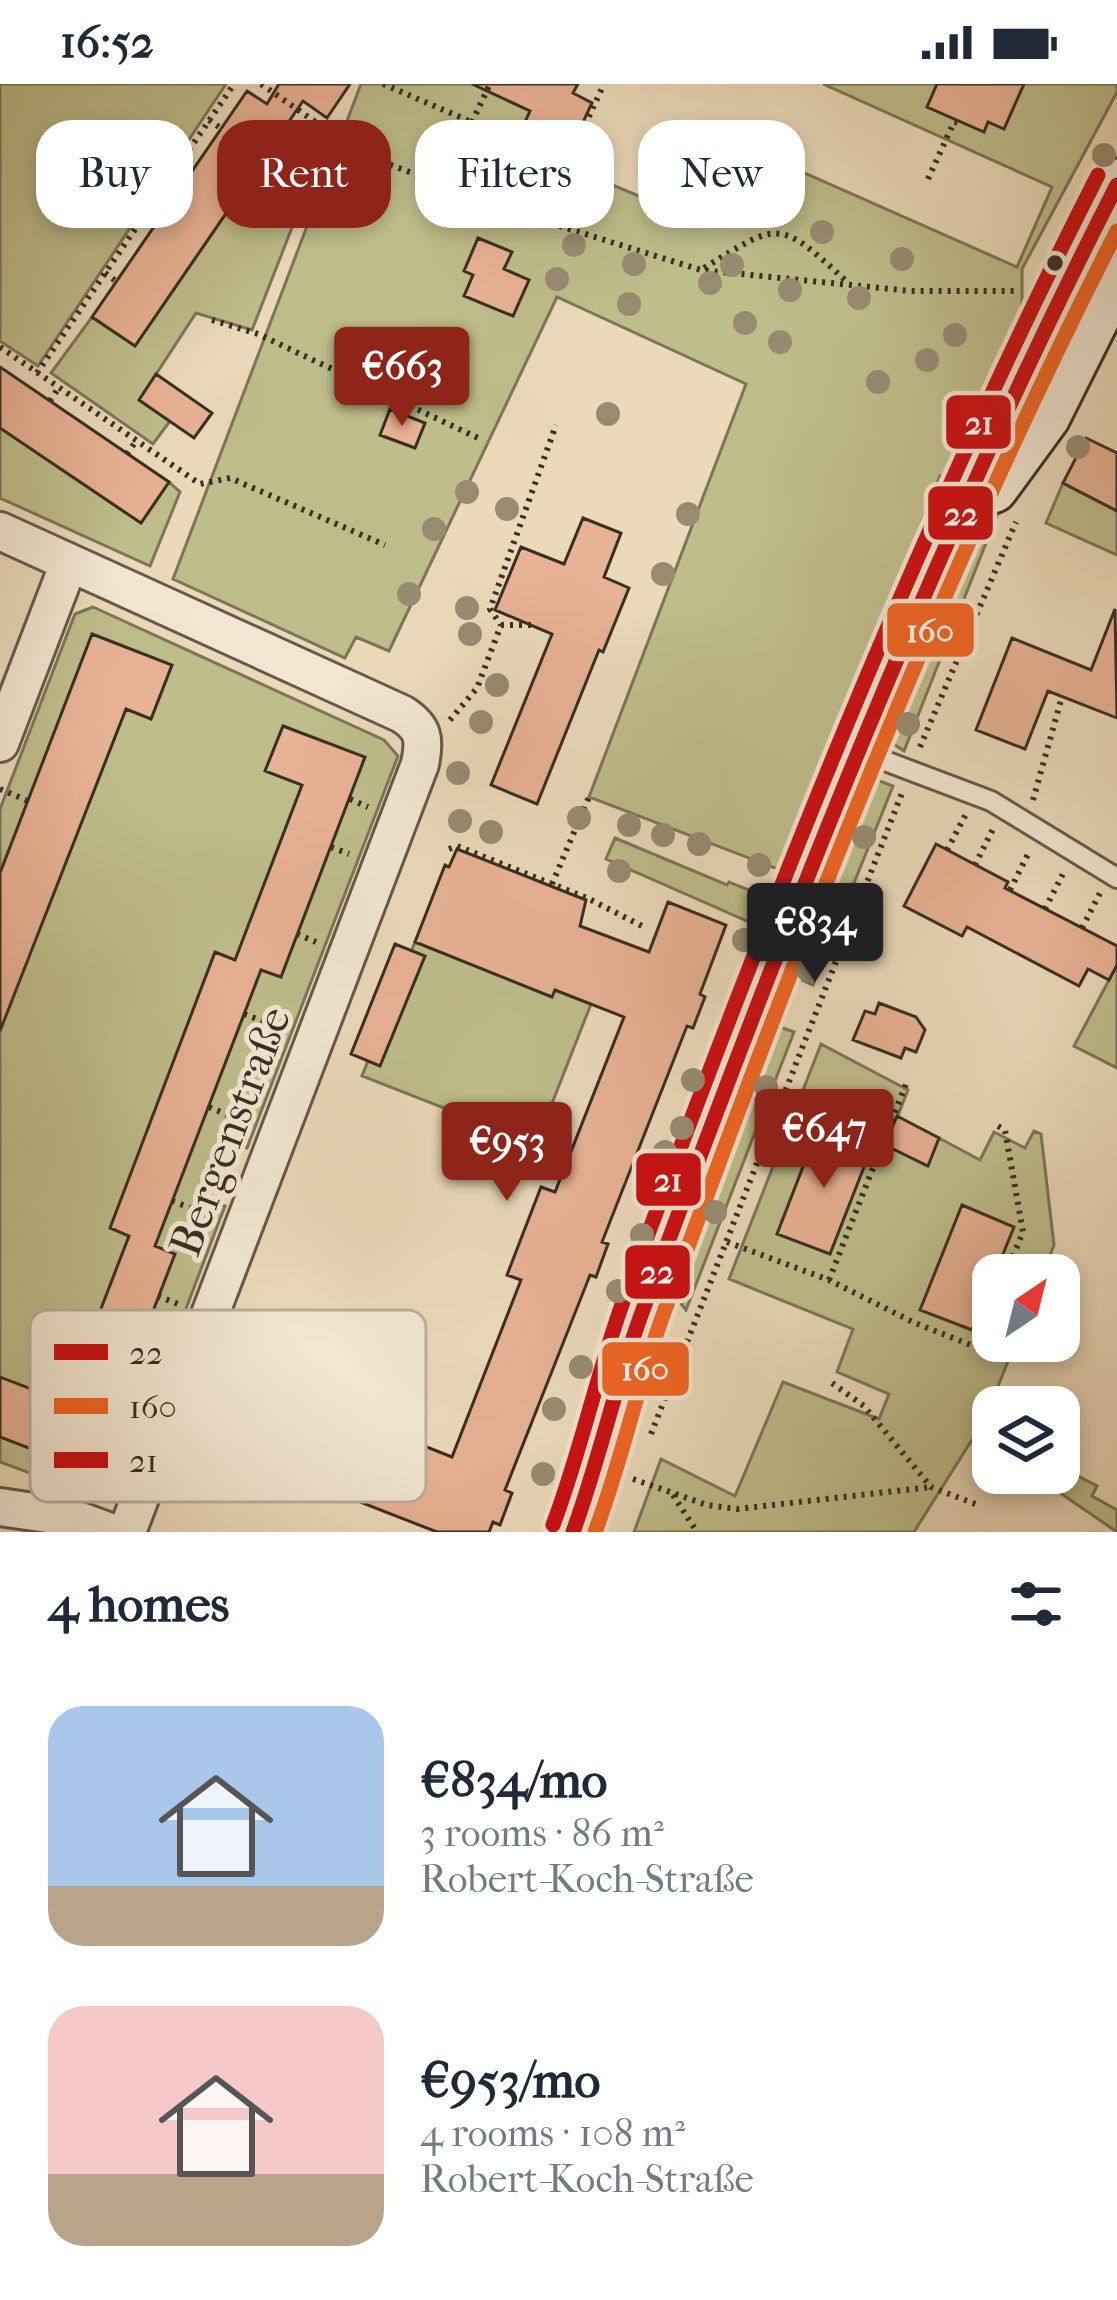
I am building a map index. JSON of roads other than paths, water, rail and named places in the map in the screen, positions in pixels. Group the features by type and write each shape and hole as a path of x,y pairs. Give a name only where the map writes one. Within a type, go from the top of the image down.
{"street":[{"path":"573,1532 604,1450 635,1329 934,565 1025,360 1117,185"},
{"path":"934,565 1044,416 1117,270"},
{"path":"0,530 69,562 0,743"},
{"name":"Bergenstraße","path":"69,562 419,725 422,753 212,1310"},
{"name":"Bergenstraße","path":"128,1532 139,1502"},
{"path":"0,1507 69,1516 110,1532"}],"lane":[{"path":"860,751 1004,808 1114,876"}]}
